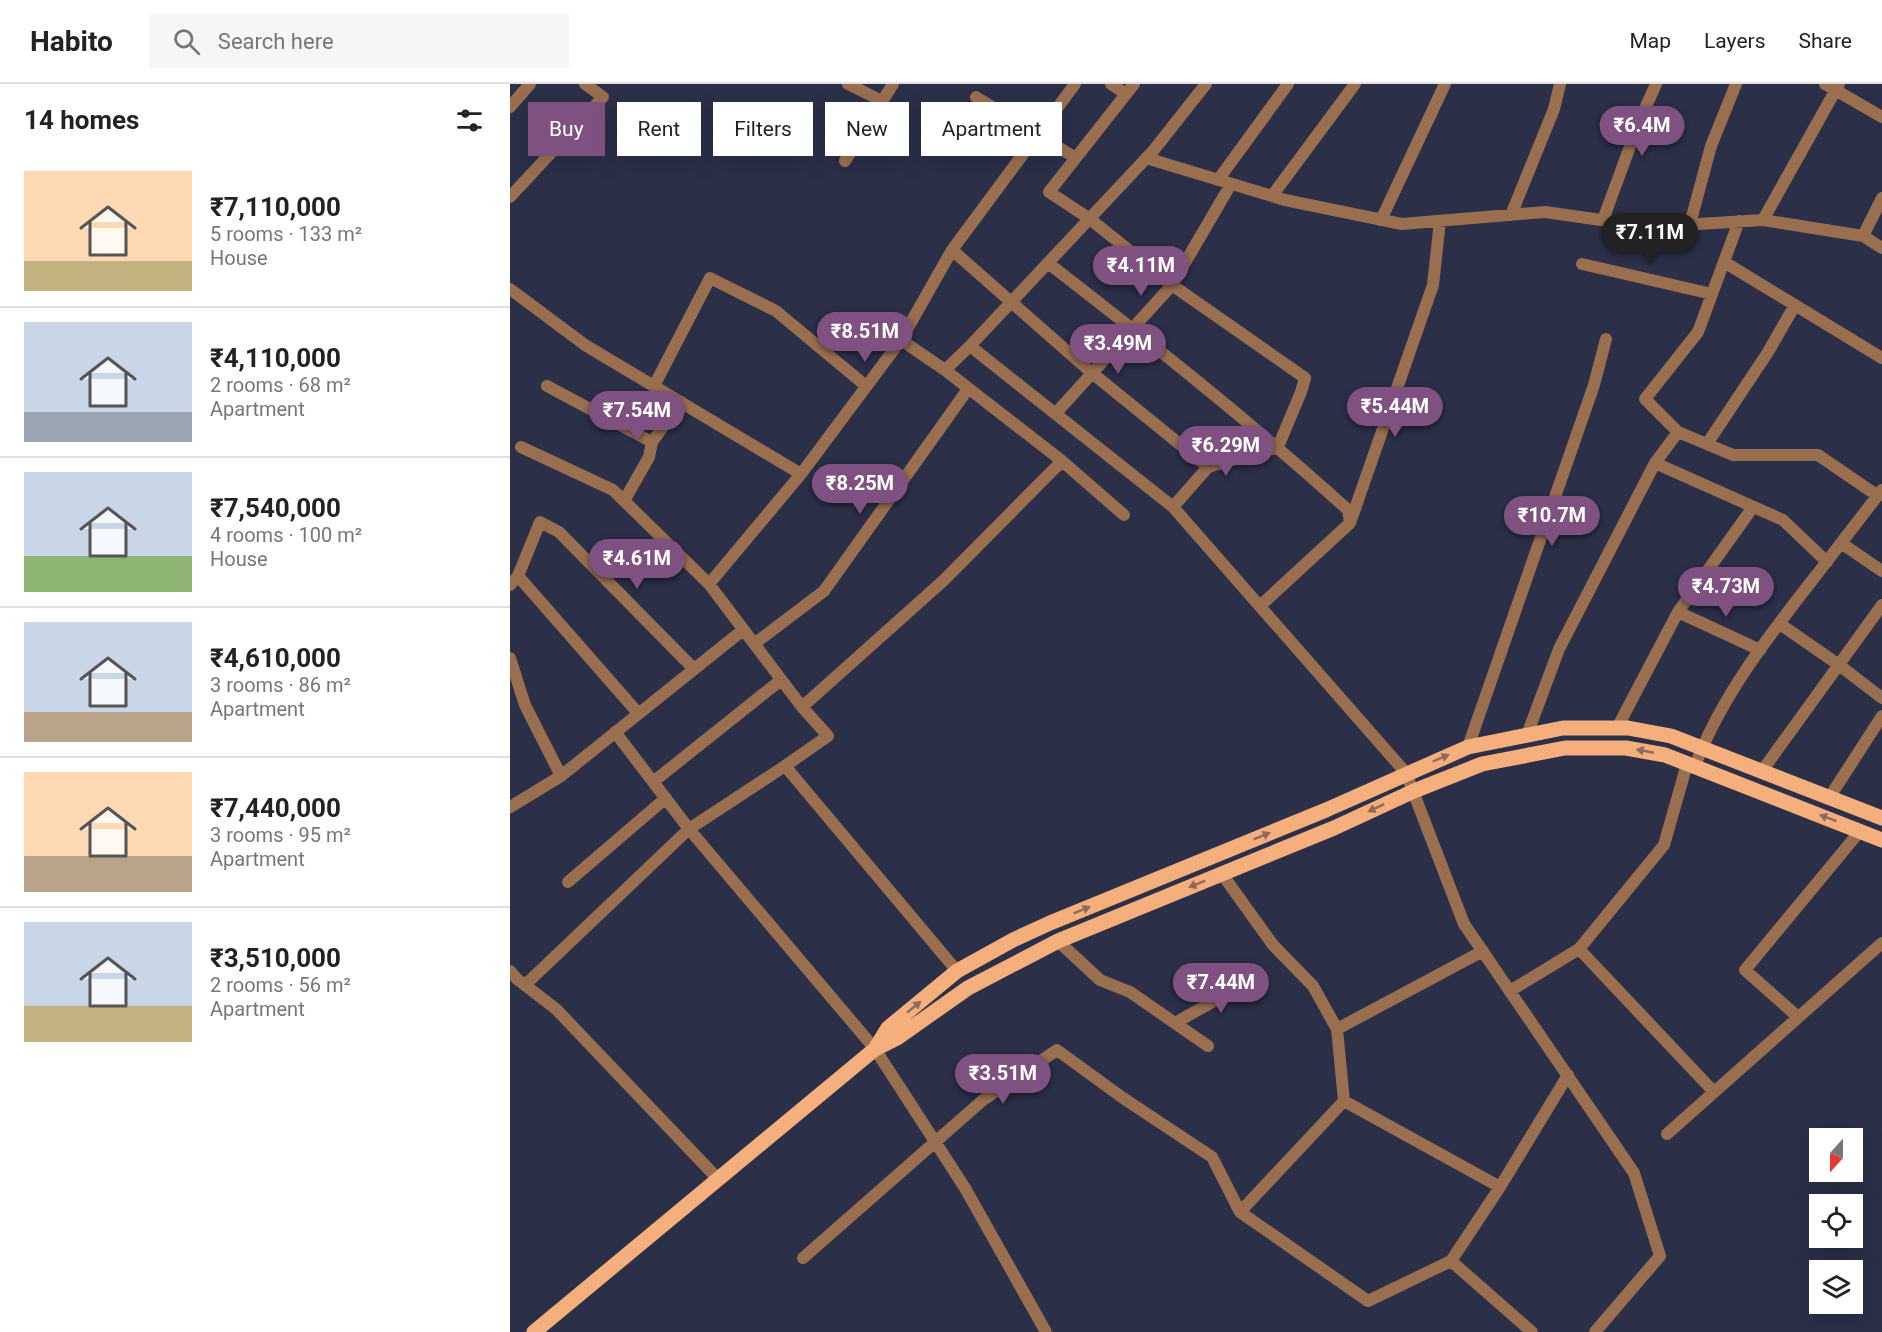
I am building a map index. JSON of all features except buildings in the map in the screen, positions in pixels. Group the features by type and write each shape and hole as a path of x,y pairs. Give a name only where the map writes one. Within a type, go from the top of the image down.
{"main road":[{"path":"875,1049 888,1028 957,971 1013,940 1050,922 1326,810 1468,747 1563,728 1628,728 1671,736 1882,818"},
{"path":"534,1332 875,1049 897,1038 968,988 1058,941 1334,828 1414,791 1482,764 1565,748 1626,748 1665,756 1691,765 1882,840"},
{"path":"1326,810 1334,828"}],"street":[{"path":"510,107 530,84"},
{"path":"510,197 603,97 585,84"},
{"path":"848,84 882,101"},
{"path":"845,161 893,84"},
{"path":"1062,102 1075,84"},
{"path":"1111,84 1130,89 1049,192 1090,219 1172,285 1305,378 1302,392 1278,447"},
{"path":"945,370 1146,158 1206,84"},
{"path":"1056,413 1172,285 1225,182 1288,84"},
{"path":"1272,196 1355,84"},
{"path":"1380,219 1445,84"},
{"path":"1511,215 1554,109 1560,84"},
{"path":"1604,220 1639,122 1656,84"},
{"path":"1689,224 1710,146 1736,84"},
{"path":"1763,220 1833,86 1882,117"},
{"path":"976,97 984,102"},
{"path":"1062,150 1076,158"},
{"path":"709,584 801,474 900,340 952,250 1021,156"},
{"path":"1146,158 1272,196 1402,224 1545,212 1650,227 1763,220 1863,236 1882,248"},
{"path":"1863,236 1882,198"},
{"path":"1260,606 1350,523 1432,285 1440,221"},
{"path":"1510,991 1579,949 1664,845 1691,765 1739,679 1880,493 1818,455 1733,455 1678,432 1645,399 1698,332 1739,221"},
{"path":"952,250 1092,373 1209,467"},
{"path":"1724,262 1882,358"},
{"path":"1048,263 1278,447 1348,510 1350,523"},
{"path":"1582,264 1712,294"},
{"path":"654,386 710,278 776,311 866,386"},
{"path":"510,289 585,345 801,474"},
{"path":"1707,444 1768,352 1795,305"},
{"path":"1468,747 1594,385 1606,339"},
{"path":"900,340 945,370 1062,461 1124,515"},
{"path":"970,346 1173,507 1406,773 1464,924 1634,1173 1660,1256 1595,1332"},
{"path":"547,386 652,442"},
{"path":"754,644 824,591 969,389"},
{"path":"624,501 649,457 652,442 681,402"},
{"path":"1527,735 1559,649 1655,463 1678,432"},
{"path":"521,447 613,490 709,584 802,707 828,736 689,829 525,985"},
{"path":"1173,507 1209,467 1278,447"},
{"path":"802,707 943,581 1062,461"},
{"path":"1655,463 1784,520 1827,562"},
{"path":"1617,728 1678,612 1753,507"},
{"path":"638,713 514,581 540,522 559,532 694,669"},
{"path":"1841,543 1882,571"},
{"path":"1762,771 1882,605"},
{"path":"1678,612 1760,650"},
{"path":"1780,624 1839,664 1882,698"},
{"path":"510,807 561,776 743,630"},
{"path":"510,658 525,705 561,776"},
{"path":"653,782 781,680"},
{"path":"1829,798 1882,716"},
{"path":"615,732 689,829 875,1049 964,1188 1046,1332"},
{"path":"785,766 957,971"},
{"path":"568,882 666,798"},
{"path":"1798,1017 1745,970 1860,831"},
{"path":"1222,874 1273,945 1313,986 1336,1029 1344,1101 1240,1212"},
{"path":"1058,941 1100,980 1130,992 1208,1046"},
{"path":"1667,1134 1882,943"},
{"path":"1579,949 1714,1092"},
{"path":"1336,1029 1483,951"},
{"path":"510,971 556,1009 718,1179"},
{"path":"1175,1023 1253,979"},
{"path":"803,1258 983,1100 1058,1050 1123,1098 1212,1157 1240,1212 1368,1301 1451,1261 1500,1187 1568,1075"},
{"path":"1344,1101 1500,1187"},
{"path":"1451,1261 1532,1332"}]}
